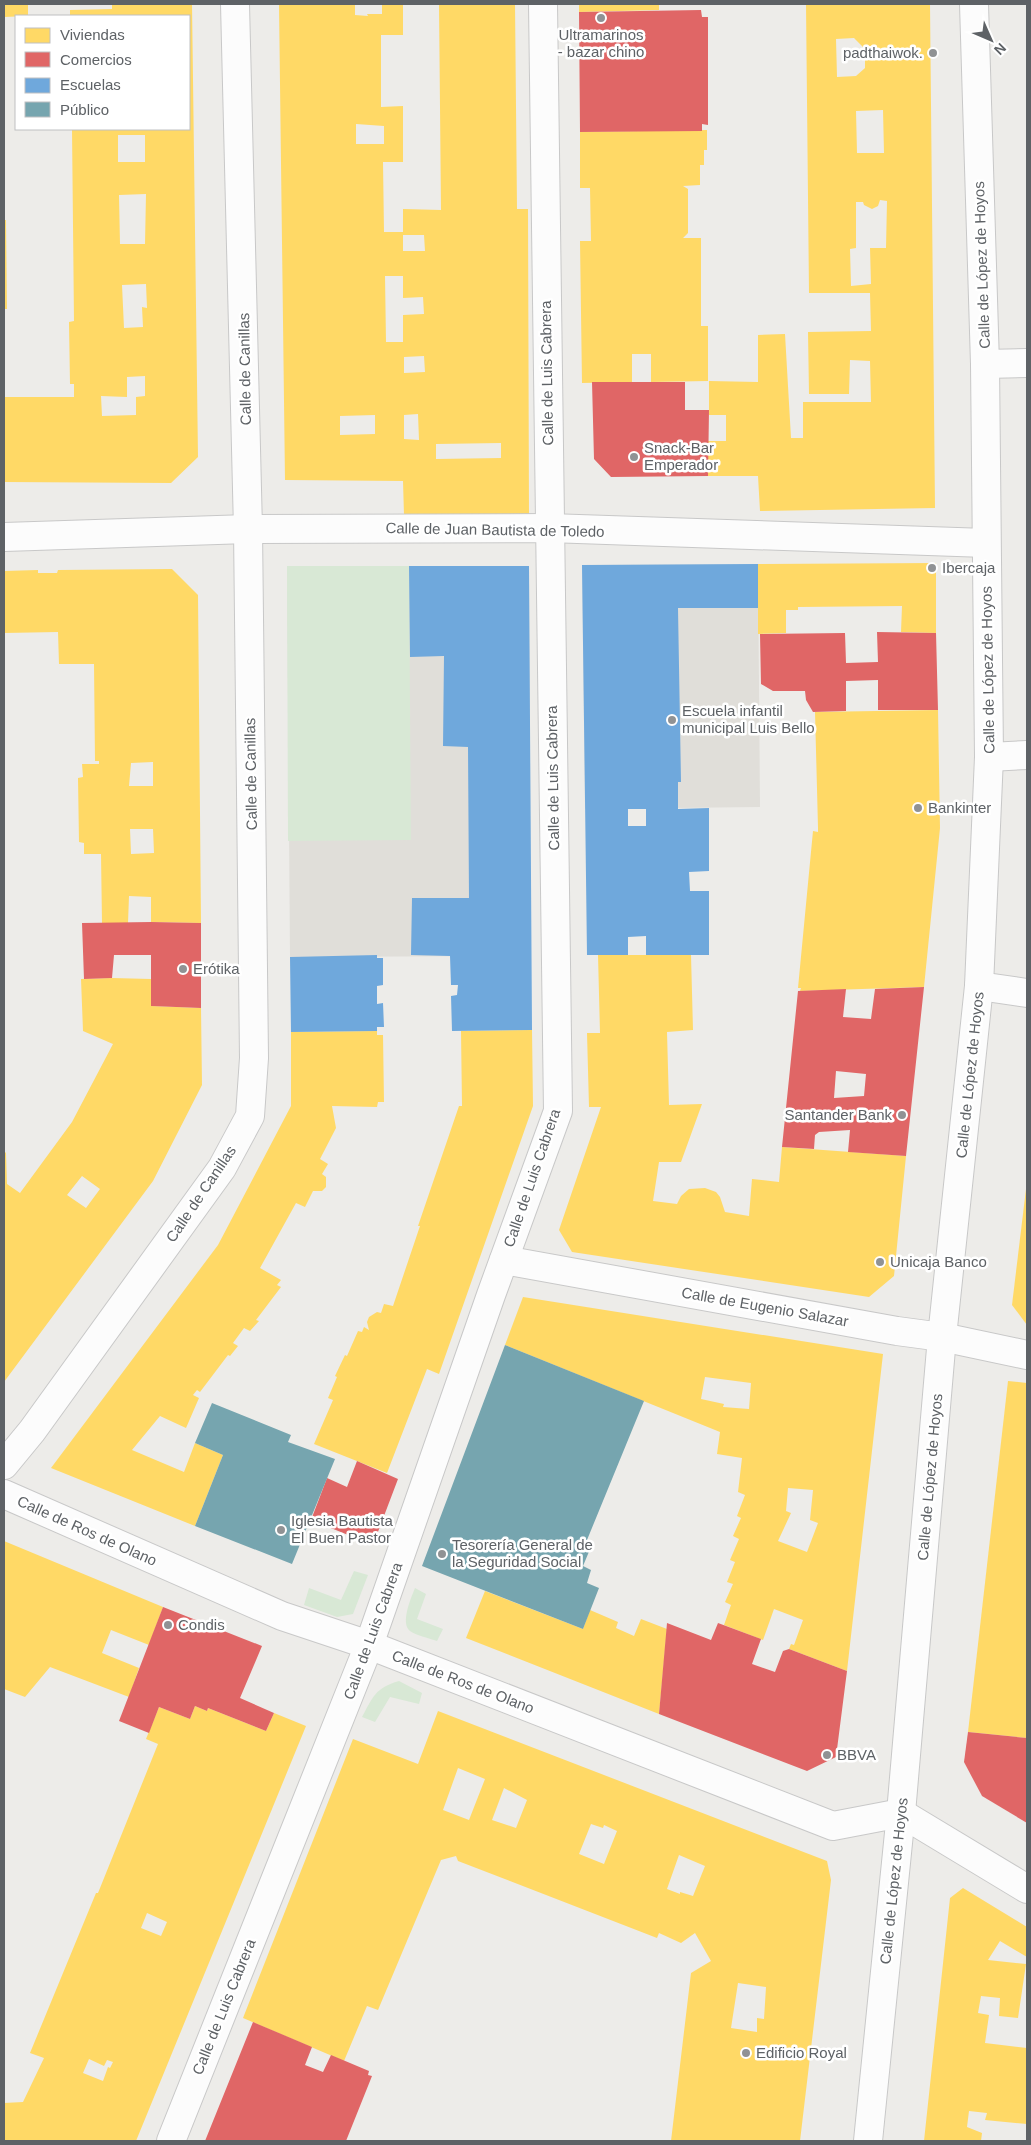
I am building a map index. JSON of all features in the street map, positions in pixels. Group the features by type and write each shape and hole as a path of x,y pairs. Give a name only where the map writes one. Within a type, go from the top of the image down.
{"street":[{"name":"Calle de Canillas","path":"4,1465 38,1423 222,1168 250,1116 254,1048 248,529 235,4"},
{"name":"Calle de Luis Cabrera","path":"171,2141 369,1645 558,1111 543,4"},
{"name":"Calle de López de Hoyos","path":"868,2141 901,1813 942,1337 979,986 989,757 985,364 974,4"},
{"path":"985,364 1027,363"},
{"name":"Calle de Juan Bautista de Toledo","path":"4,537 248,529 549,528 986,543"},
{"path":"989,757 1027,755"},
{"path":"979,986 1027,993"},
{"name":"Calle de Eugenio Salazar","path":"504,1260 897,1331 942,1337 1027,1355"},
{"name":"Calle de Ros de Olano","path":"4,1494 282,1616 369,1645 833,1826 901,1813"},
{"path":"901,1813 1027,1889"}],"shaded area":[{"name":"Escuela infantil municipal Luis Bello","path":"758,564 760,807 585,809 582,565"},
{"path":"287,566 529,566 531,956 290,957"}],"green space":[{"path":"287,566 409,566 411,840 288,841"},
{"path":"354,1571 368,1575 353,1614 337,1617 304,1605 309,1588 341,1600"},
{"path":"415,1588 426,1594 417,1619 443,1629 437,1641 416,1634 407,1627 407,1610"},
{"path":"399,1681 422,1693 419,1704 390,1697 375,1722 362,1717 372,1699 380,1690"}],"building: Viviendas":[{"path":"4,4 28,4 28,15 4,17"},
{"path":"112,4 192,4 198,457 171,483 4,482 4,397 74,397 74,384 70,384 69,322 74,321 72,130 190,130 190,15 70,15 70,10 112,9","holes":["118,135 145,135 145,162 118,162","146,194 145,244 120,244 119,195","146,284 147,308 142,307 143,327 124,328 122,285","145,376 145,396 136,397 136,415 102,416 101,396 127,397 127,377"]},
{"path":"279,4 355,4 355,15 368,16 367,14 382,14 382,4 403,4 403,35 381,35 381,107 403,106 403,162 383,162 384,232 403,232 403,209 441,210 439,4 515,4 517,209 528,209 529,515 404,515 403,481 285,480","holes":["356,124 384,126 384,144 356,144","403,235 424,235 425,251 403,251","385,276 403,276 403,298 423,297 424,314 403,315 403,342 386,342","424,356 425,372 404,373 404,357","418,414 419,440 404,439 404,415","375,415 375,434 340,435 340,416","501,443 501,458 436,459 436,444"]},
{"path":"579,4 659,4 659,10 579,12"},
{"path":"806,4 930,4 935,508 760,511 758,476 708,476 708,441 726,441 726,415 709,415 709,381 758,382 758,335 785,334 791,438 803,438 803,402 871,402 870,361 850,360 849,394 809,394 808,332 871,331 870,293 809,293","holes":["854,38 865,49 865,68 856,76 837,77 836,39","883,110 884,153 857,153 856,111","880,200 887,201 886,248 870,248 871,284 851,286 850,249 856,248 856,202 863,202 864,205 872,209 878,206"]},
{"path":"707,130 707,150 704,150 704,165 700,165 700,185 683,186 688,189 688,233 683,238 701,238 701,326 708,326 708,381 651,382 651,354 632,354 632,382 582,383 580,241 591,241 590,188 580,188 580,132"},
{"path":"4,220 6,220 7,309 4,309"},
{"path":"936,563 936,633 901,632 902,606 798,607 798,610 786,610 786,633 758,634 758,564"},
{"path":"172,569 198,595 201,923 151,922 151,897 129,896 128,923 102,923 101,854 84,854 84,843 79,842 78,778 83,777 82,764 99,764 99,761 95,761 94,664 59,664 58,632 4,633 4,571 38,570 38,573 57,573 58,570","holes":["153,762 153,786 129,786 131,763","130,829 153,829 154,853 131,854"]},
{"path":"938,710 940,828 924,987 800,991 801,988 798,988 813,831 818,832 815,712"},
{"path":"598,955 691,955 693,1030 667,1032 669,1105 702,1104 681,1162 659,1162 653,1201 677,1204 681,1196 689,1189 705,1188 716,1192 720,1197 725,1212 749,1216 752,1179 779,1182 782,1147 906,1156 894,1276 869,1297 572,1252 559,1230 601,1107 589,1107 587,1033 600,1033"},
{"path":"81,979 151,979 151,1006 201,1008 202,1085 153,1181 4,1382 4,1151 6,1153 7,1184 20,1193 72,1122 113,1044 83,1031","holes":["82,1176 100,1189 86,1208 67,1195"]},
{"path":"532,1030 533,1106 439,1374 427,1369 387,1473 314,1444 333,1400 328,1398 337,1377 335,1376 345,1355 347,1356 358,1331 362,1332 364,1327 369,1330 367,1322 369,1317 377,1312 381,1313 384,1304 393,1306 459,1106 462,1106 461,1031"},
{"path":"377,1031 377,1035 383,1035 384,1102 378,1102 377,1107 332,1106 336,1128 320,1159 328,1164 322,1174 326,1177 326,1187 322,1191 313,1191 305,1207 296,1203 260,1268 281,1280 277,1285 281,1287 256,1320 259,1321 250,1331 244,1328 233,1343 238,1346 230,1356 228,1355 200,1392 197,1390 193,1395 199,1398 186,1428 160,1416 132,1450 184,1472 195,1443 223,1455 195,1526 51,1468 218,1245 291,1106 291,1032"},
{"path":"1027,1189 1027,1325 1012,1305"},
{"path":"523,1297 883,1354 847,1671 789,1649 791,1644 794,1645 803,1620 774,1609 763,1640 724,1625 731,1605 725,1602 733,1584 727,1582 735,1562 730,1560 739,1539 733,1536 741,1518 737,1516 745,1495 738,1492 742,1458 717,1454 720,1432 505,1345","holes":["705,1377 751,1383 749,1409 723,1407 724,1404 701,1399","788,1488 813,1490 810,1520 818,1523 807,1552 778,1541 791,1513 786,1511"]},
{"path":"1008,1381 1027,1383 1027,1738 968,1732"},
{"path":"4,1541 163,1607 149,1645 111,1630 102,1653 139,1668 129,1697 50,1667 25,1697 4,1689"},
{"path":"485,1591 583,1629 590,1610 618,1622 616,1628 634,1636 641,1619 667,1629 659,1714 466,1638"},
{"path":"195,1706 207,1711 208,1708 266,1731 274,1713 306,1726 136,2141 4,2141 4,2103 23,2102 44,2058 30,2053 96,1893 98,1893 158,1744 146,1739 159,1707 190,1719","holes":["147,1913 167,1922 161,1936 141,1928","89,2059 104,2066 107,2060 113,2062 110,2068 108,2067 103,2081 83,2073"]},
{"path":"438,1711 827,1861 831,1880 800,2141 671,2141 691,1973 711,1961 695,1933 681,1943 659,1933 657,1938 458,1861 456,1856 441,1860 378,2010 367,2006 344,2061 243,2018 353,1739 418,1764","holes":["458,1768 485,1779 469,1820 443,1810","504,1788 527,1800 516,1828 492,1820","591,1824 603,1828 604,1825 617,1831 604,1864 579,1854","679,1855 705,1866 693,1896 680,1892 680,1894 667,1889","738,1983 766,1987 764,2019 757,2018 757,2032 731,2028"]},
{"path":"963,1888 1027,1927 1027,1957 1000,1941 988,1960 1026,1964 1018,2018 999,2016 1000,1998 981,1996 978,2013 989,2015 985,2043 1027,2048 1027,2124 985,2120 987,2113 969,2111 967,2127 982,2133 981,2141 924,2141 950,1898"}],"building: Comercios":[{"path":"701,10 702,17 708,17 708,125 702,124 702,131 580,132 579,12"},
{"path":"592,382 685,382 685,410 709,410 708,476 611,477 594,459"},
{"path":"877,632 936,633 938,710 878,710 878,680 846,681 846,711 813,712 806,700 805,691 773,691 761,684 760,634 845,633 846,663 878,662"},
{"path":"82,923 201,923 201,1008 151,1006 151,955 114,955 112,978 84,979"},
{"path":"924,987 906,1156 848,1152 850,1130 819,1132 815,1135 814,1149 782,1147 798,991 846,989 843,1017 871,1019 875,989","holes":["836,1071 866,1074 864,1096 834,1098"]},
{"path":"357,1461 398,1479 373,1545 311,1520 327,1478 347,1487"},
{"path":"163,1607 262,1646 240,1698 274,1713 266,1731 208,1708 207,1711 195,1706 190,1719 159,1707 149,1733 119,1721"},
{"path":"667,1623 711,1640 718,1623 761,1639 752,1664 775,1672 783,1651 789,1649 847,1671 836,1757 807,1771 659,1714"},
{"path":"968,1732 1027,1738 1027,1823 982,1796 964,1762"},
{"path":"253,2022 312,2047 305,2065 323,2072 331,2055 369,2071 368,2075 372,2076 346,2141 205,2141"}],"building: Escuelas":[{"name":"Escuela infantil municipal Luis Bello","path":"758,564 758,608 678,608 681,782 678,782 678,809 709,808 709,871 689,872 690,891 709,891 709,955 646,955 646,936 628,937 628,955 587,955 582,565","holes":["628,809 646,809 646,826 628,826"]},
{"path":"409,566 529,566 532,1030 452,1031 451,996 457,995 458,985 451,985 450,956 411,955 412,898 469,898 468,747 443,746 444,656 410,657"},
{"path":"377,955 377,958 383,958 383,985 377,986 377,1004 383,1003 384,1027 377,1027 377,1031 291,1032 290,957"}],"building: Público":[{"path":"505,1345 644,1401 587,1540 593,1542 583,1566 591,1570 587,1583 599,1588 583,1629 422,1566"},
{"path":"212,1403 291,1435 288,1442 335,1459 292,1564 195,1526 223,1455 195,1443"}],"place":[{"name":"Ultramarinos - bazar chino","path":"601,18"},
{"name":"padthaiwok.","path":"933,53"},
{"name":"Snack-Bar Emperador","path":"634,457"},
{"name":"Ibercaja","path":"932,568"},
{"name":"Escuela infantil municipal Luis Bello","path":"672,720"},
{"name":"Bankinter","path":"918,808"},
{"name":"Erótika","path":"183,969"},
{"name":"Santander Bank","path":"902,1115"},
{"name":"Unicaja Banco","path":"880,1262"},
{"name":"Iglesia Bautista El Buen Pastor","path":"281,1530"},
{"name":"Tesorería General de la Seguridad Social","path":"442,1554"},
{"name":"Condis","path":"168,1625"},
{"name":"BBVA","path":"827,1755"},
{"name":"Edificio Royal","path":"746,2053"}]}
